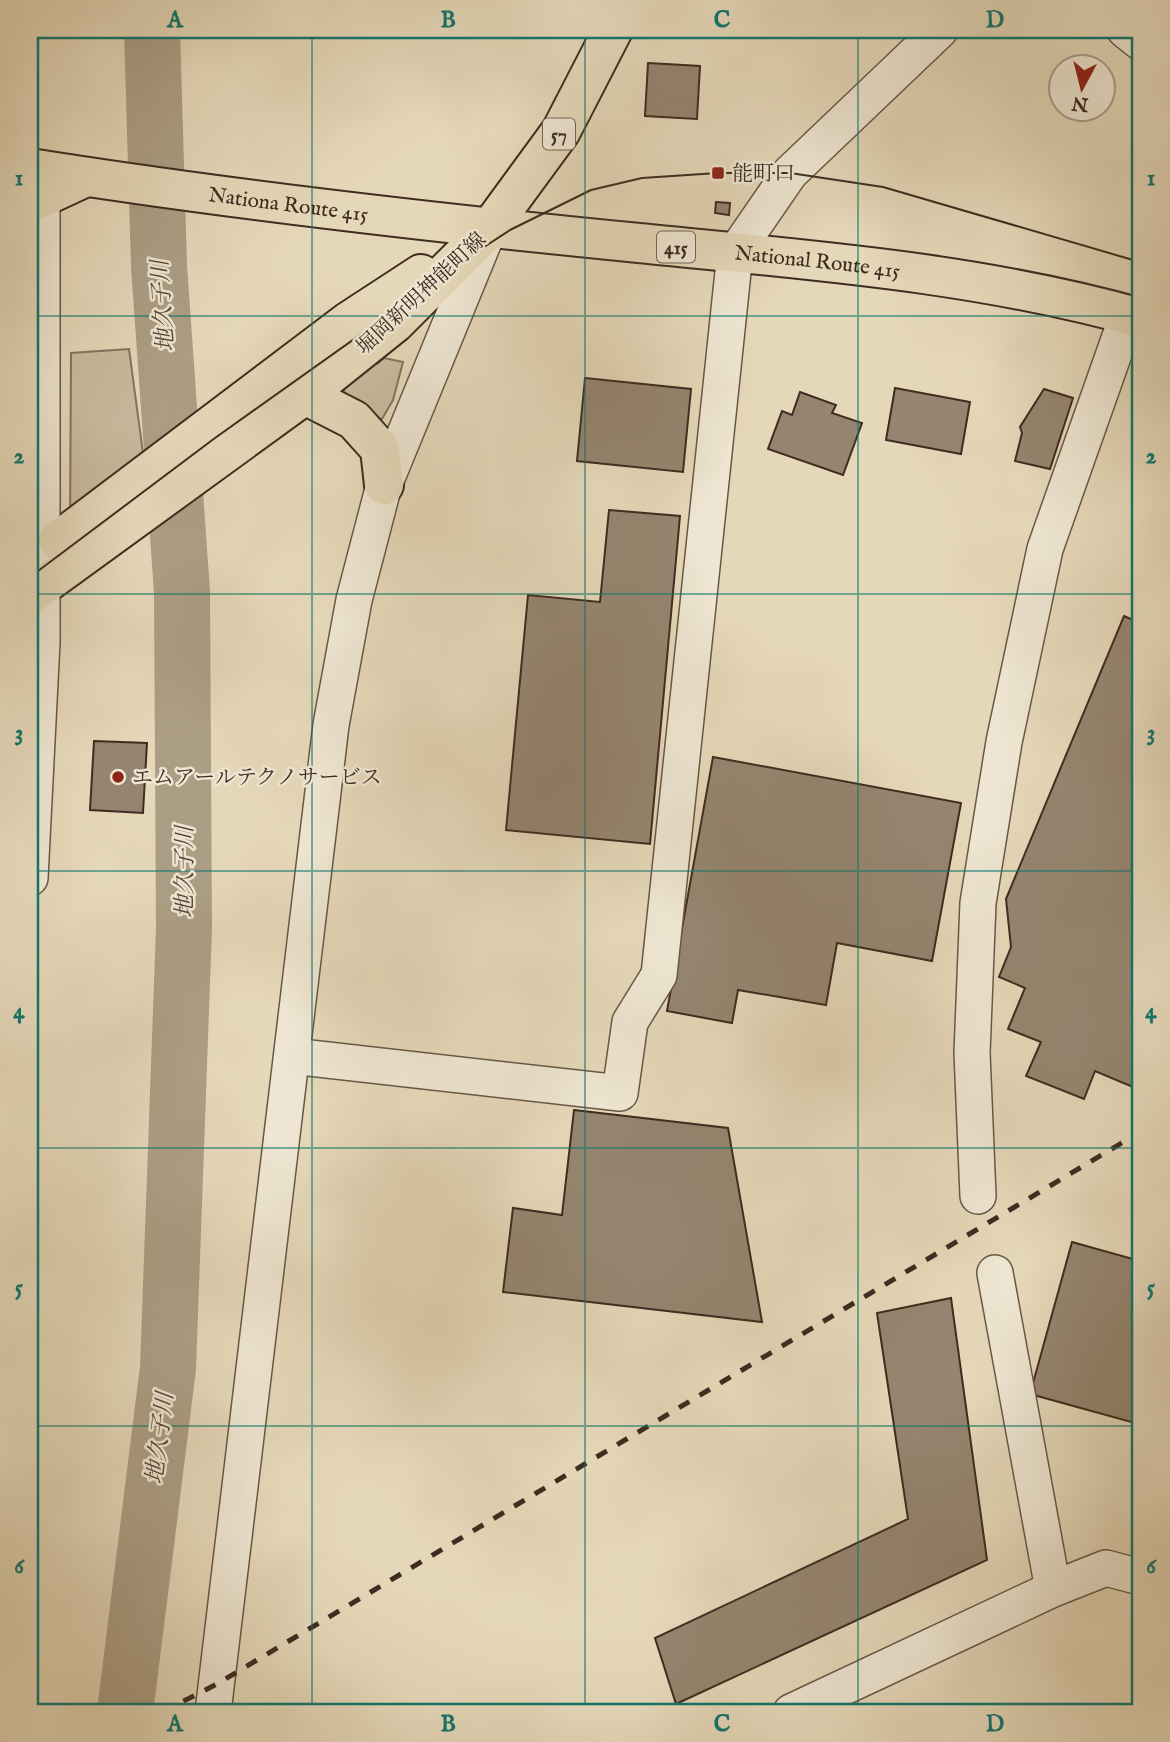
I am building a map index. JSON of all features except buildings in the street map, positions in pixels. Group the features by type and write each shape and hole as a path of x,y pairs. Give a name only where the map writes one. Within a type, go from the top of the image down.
{"main road":[{"name":"57","path":"490,228 561,131 613,30"},
{"name":"Nationa Route 415","path":"34,190 97,179 490,228"},
{"name":"National Route 415","path":"490,228 954,277 1134,316"},
{"name":"堀岡新明神能町線","path":"215,440 305,395 395,323 490,228"},
{"name":"堀岡新明神能町線","path":"35,574 215,440 349,321 490,228"},
{"path":"305,395 354,420 380,449 384,485"}],"street":[{"path":"292,1056 620,1093 629,1022 659,975 734,253 790,173 940,30"},
{"path":"1125,30 1140,42"},
{"path":"30,878 42,642 35,574 34,190"},
{"path":"213,1712 331,725 354,600 384,485 433,370 478,251 490,228"},
{"path":"978,1196 972,1053 978,903 1004,742 1045,550 1134,316"},
{"path":"995,1273 1053,1588"},
{"path":"791,1712 1053,1588 1105,1568 1140,1577"}],"shaded area":[{"path":"129,349 145,468 70,530 71,353"},
{"path":"384,358 403,362 393,400 382,419 357,408 342,386 366,363 377,364"}],"waterway":[{"name":"地久子川","path":"125,1712 168,1368 184,928 182,592 159,266 152,30"}],"tram line":[{"path":"30,577 215,438 478,251 510,230 591,190 642,178 718,173 790,173 883,187 1140,262"}],"railway":[{"path":"162,1712 217,1684 1140,1132"}],"place":[{"name":"能町口","path":"718,173"},
{"name":"エムアールテクノサービス","path":"118,777"}]}
